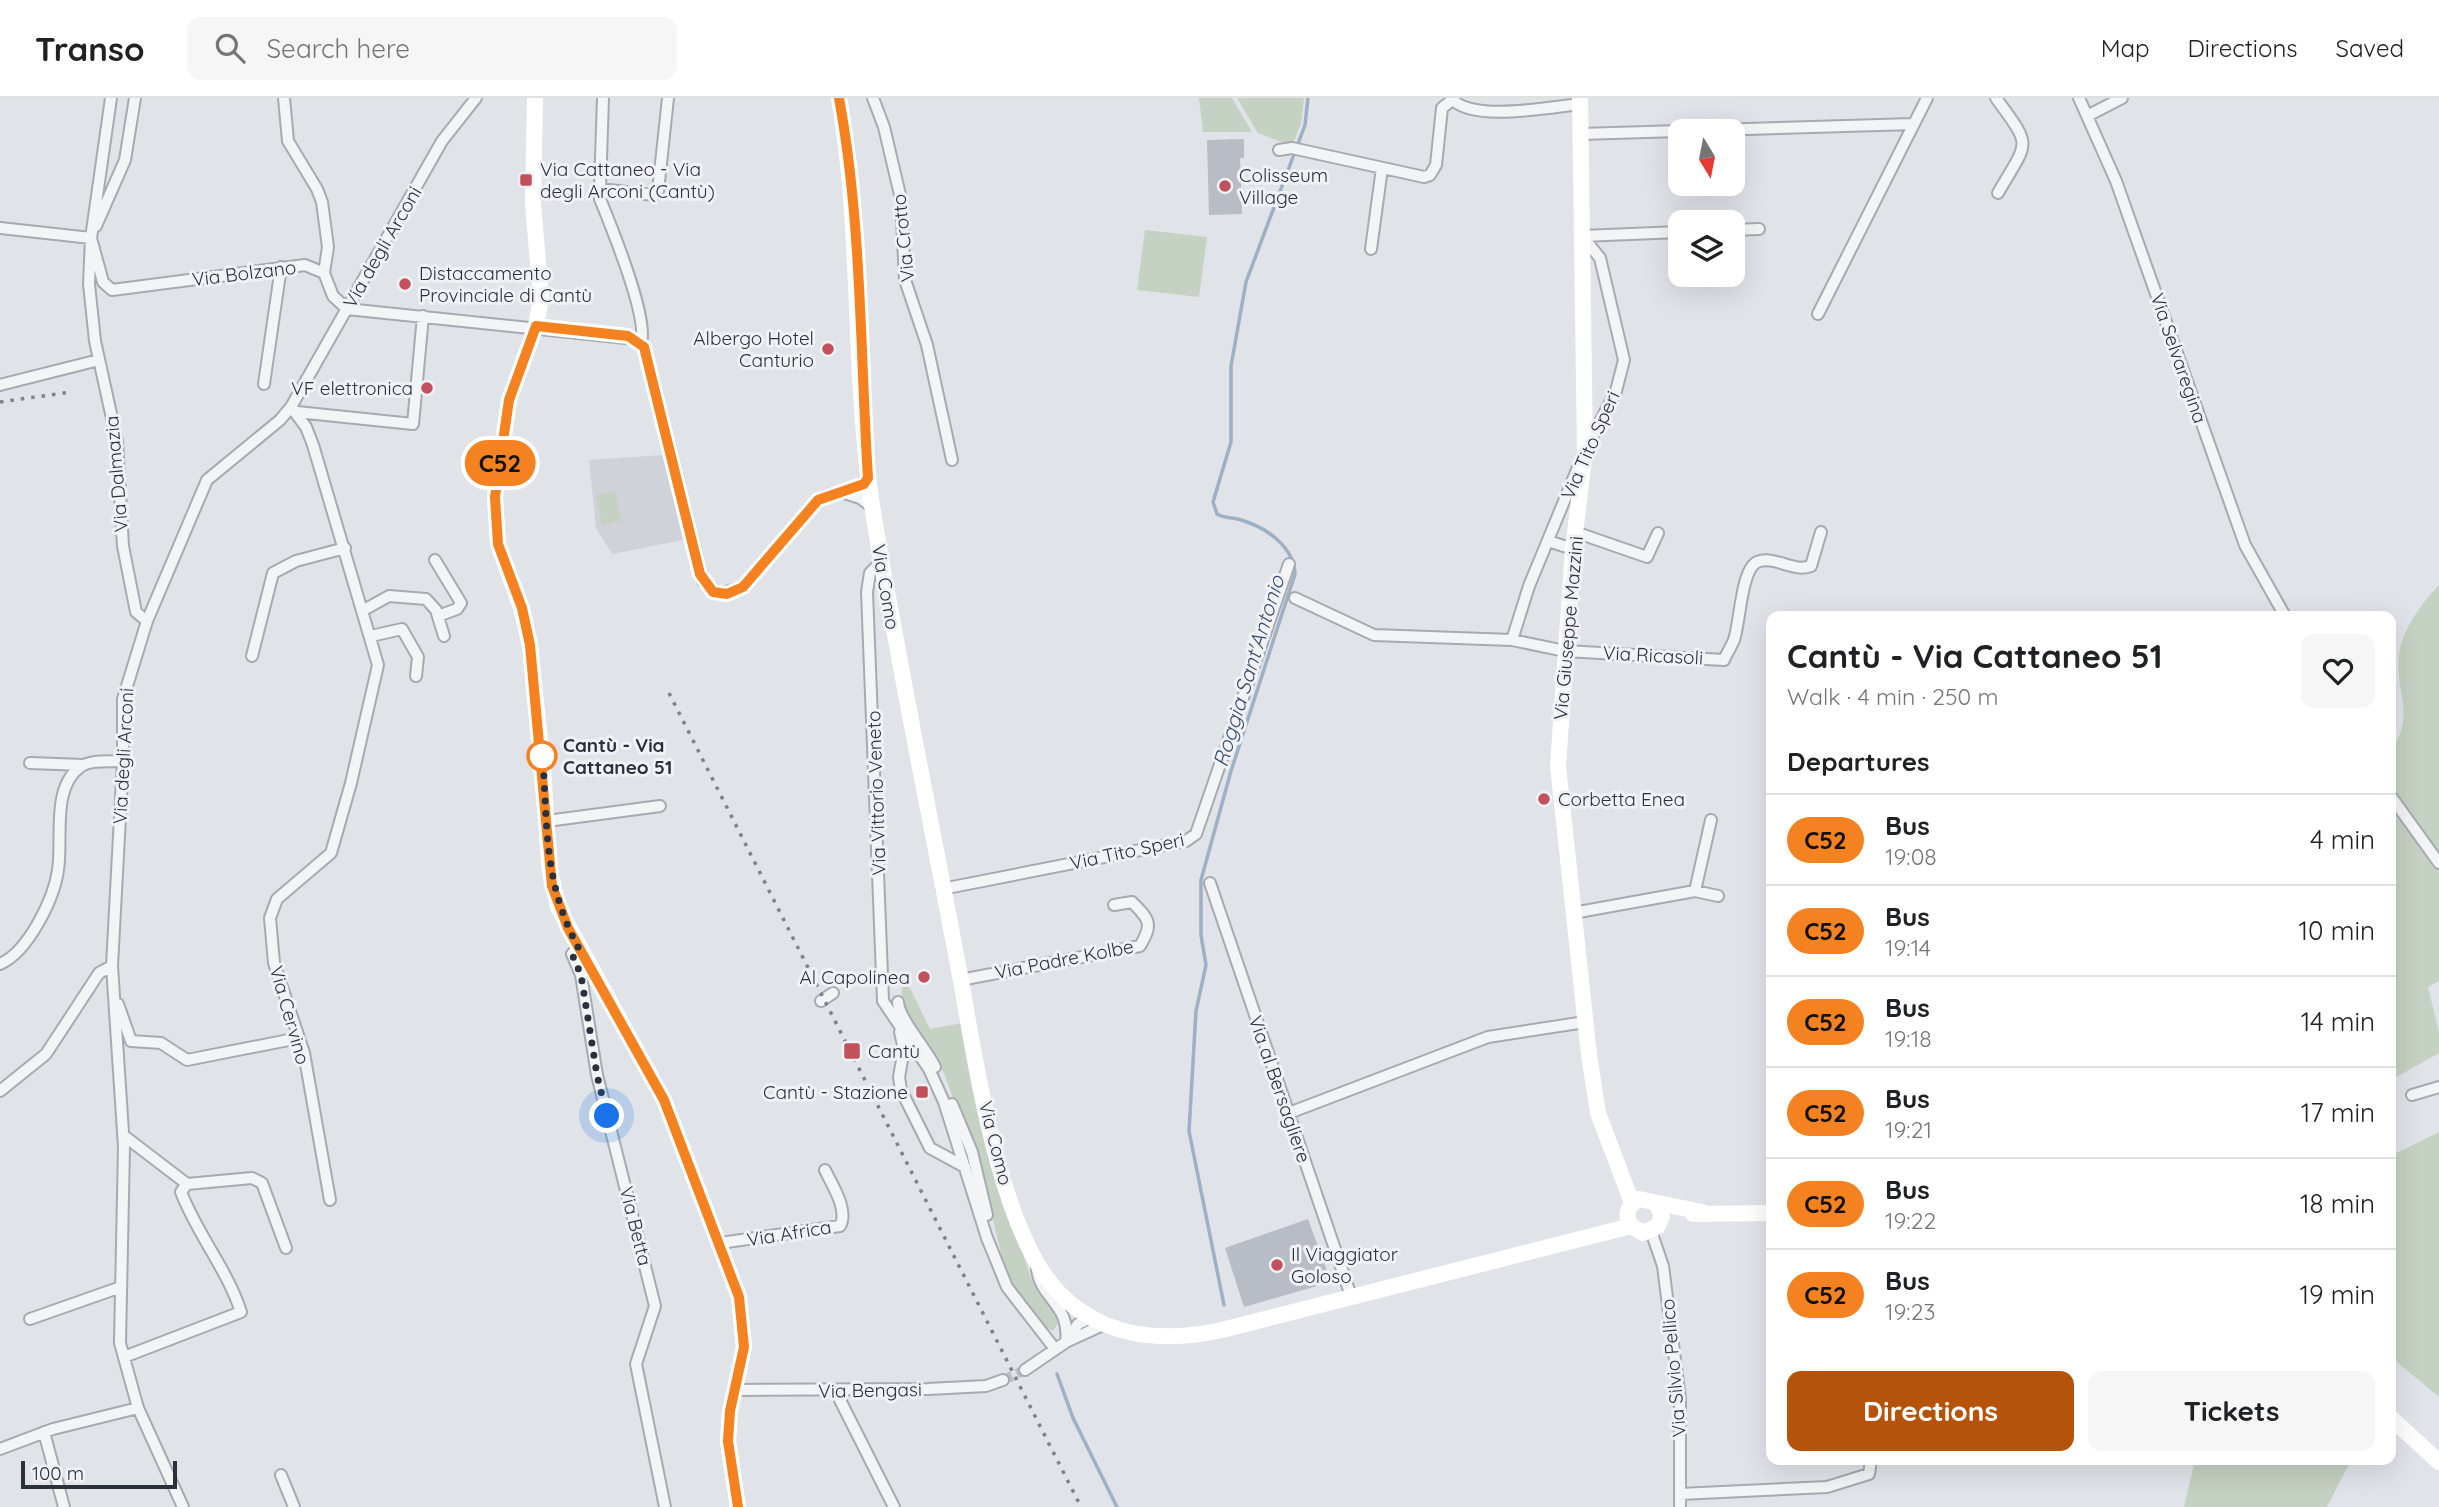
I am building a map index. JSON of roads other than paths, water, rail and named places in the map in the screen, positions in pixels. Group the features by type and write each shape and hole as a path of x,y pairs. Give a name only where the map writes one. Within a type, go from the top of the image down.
{"street":[{"name":"Via Dalmazia","path":"111,98 91,238 91,307 99,360 117,441 122,546 136,612 147,621"},
{"path":"0,228 91,238 124,166 135,98"},
{"path":"284,98 288,141 322,202 328,247 324,273"},
{"name":"Via degli Arconi","path":"183,1507 138,1408 120,1343 123,1135 112,966 125,688 147,621 207,480 294,409 346,309 442,141 475,98"},
{"path":"535,98 533,204 541,298 536,326 509,400 495,497 498,544 522,608 530,645 552,886 563,919 664,1100 739,1297 744,1320 744,1347 730,1411 728,1441 738,1507"},
{"path":"603,98 600,200 626,270 642,328 641,343"},
{"path":"600,189 657,194 668,98"},
{"name":"Via Como","path":"839,98 852,193 868,478 872,507 942,889 996,1152 1010,1198 1037,1262 1059,1293 1097,1321 1156,1337 1187,1336 1630,1226"},
{"name":"Via Crotto","path":"873,98 884,127 901,199 905,280 927,345 952,460"},
{"path":"1818,314 1927,98"},
{"path":"1996,98 2024,136 2024,148 1998,193"},
{"name":"Via Selvaregina","path":"2079,98 2089,115 2162,308 2245,545 2282,611"},
{"path":"2089,115 2122,98"},
{"path":"1279,150 1296,150 1430,175 1436,165 1442,107 1451,99 1459,106 1495,112 1580,101"},
{"name":"Via Giuseppe Mazzini","path":"1580,101 1585,452 1564,652 1558,766 1585,1023 1598,1113 1611,1154 1641,1203"},
{"path":"1580,134 1913,124"},
{"path":"1371,249 1382,168"},
{"path":"1745,230 1759,229"},
{"path":"1582,236 1668,232"},
{"name":"Via Tito Speri","path":"1512,640 1529,586 1585,452 1616,391 1624,360 1600,258 1582,236"},
{"name":"Via Bolzano","path":"91,238 103,282 118,291 305,265 324,273 333,296 346,309"},
{"path":"264,384 281,268"},
{"path":"346,309 628,336 641,343 646,352 700,574 707,587 719,594 743,587 818,500 859,487 868,478"},
{"path":"294,409 412,424 423,316"},
{"path":"0,385 99,360"},
{"name":"Via Cervino","path":"294,409 313,444 377,656 377,675 331,853 277,900 271,911 275,963 299,1038 330,1200"},
{"path":"839,492 855,496 872,507"},
{"name":"Via Ricasoli","path":"1512,640 1564,652 1724,660 1734,640 1747,572 1756,562 1768,561 1800,570 1811,566 1821,532"},
{"path":"1548,541 1574,540 1647,557 1658,533"},
{"path":"252,656 273,573 296,561 345,548"},
{"path":"435,560 461,603 457,610 438,616"},
{"name":"Via Vittorio Veneto","path":"882,561 870,573 867,592 879,851 881,986 887,1011 929,1069 944,1102 987,1238 1007,1287 1060,1346"},
{"name":"Via Tito Speri","path":"942,889 1186,841 1196,834 1289,564"},
{"path":"362,611 389,596 426,599 438,616 444,636"},
{"path":"1295,598 1374,635 1512,640"},
{"path":"370,636 402,629 418,657 416,676"},
{"path":"30,764 83,765 123,761"},
{"path":"0,964 10,960 25,945 57,879 63,800 69,782 83,765"},
{"path":"2396,803 2439,863"},
{"path":"547,821 660,806"},
{"path":"1695,891 1711,820"},
{"name":"Via al Bersagliere","path":"1210,883 1351,1296"},
{"path":"1573,913 1695,891 1718,897"},
{"name":"Via Padre Kolbe","path":"960,979 1140,946 1149,930 1147,916 1132,902 1114,905"},
{"name":"Via Betta","path":"578,947 572,954 581,975 597,1075 655,1306 636,1364 665,1507"},
{"path":"0,1091 46,1054 99,973 112,966"},
{"path":"113,991 131,1041 161,1043 187,1060 299,1038"},
{"path":"821,1001 833,993"},
{"path":"898,1002 902,1019 916,1034 935,1066 969,1143 992,1236 1008,1279 1031,1316 1060,1346"},
{"path":"1289,1113 1488,1037 1585,1023"},
{"name":"Via Vittorio Veneto","path":"899,1026 904,1049 899,1077 901,1090 930,1149 965,1167"},
{"path":"2412,1095 2439,1087"},
{"path":"123,1135 187,1184 252,1178 261,1183 286,1248"},
{"name":"Via Africa","path":"720,1243 840,1226 844,1219 842,1209 825,1170"},
{"path":"124,1357 242,1312 235,1292 187,1208 181,1192 187,1184"},
{"path":"1641,1203 1627,1216 1630,1226 1643,1233 1656,1225 1702,1212"},
{"path":"1641,1203 1702,1212 1766,1213"},
{"path":"1641,1203 1661,1210 1656,1225"},
{"name":"Via Como","path":"1548,1246 1605,1225 1641,1203"},
{"name":"Via Silvio Pellico","path":"1656,1225 1680,1399 1680,1507"},
{"path":"1037,1262 1040,1282 1062,1310 1067,1329 1060,1346"},
{"path":"30,1319 121,1287"},
{"path":"1025,1370 1060,1346 1078,1324 1097,1321"},
{"name":"Via Bengasi","path":"736,1390 968,1387 1003,1380"},
{"path":"838,1390 840,1400 894,1507"},
{"path":"0,1449 44,1432 138,1408"},
{"path":"2396,1423 2439,1462"},
{"path":"44,1432 64,1507"},
{"path":"1680,1494 1827,1487 1869,1474 1870,1465"},
{"path":"281,1475 295,1507"}],"waterway":[{"name":"Roggia Sant'Antonio","path":"1224,1305 1189,1131 1196,1011 1206,965 1201,935 1201,880 1231,771 1295,574 1290,556 1279,541 1253,525 1217,514 1213,502 1231,442 1231,366 1246,282 1305,125 1308,98"},
{"name":"Roggia Sant'Antonio","path":"1057,1374 1073,1418 1117,1507"}],"tunnel":[{"path":"1003,1380 1025,1370"}],"railway":[{"path":"0,402 71,392"},
{"path":"669,693 1081,1507"}],"place":[{"name":"Via Cattaneo - Via degli Arconi (Cantù)","path":"526,180"},
{"name":"Colisseum Village","path":"1225,186"},
{"name":"Distaccamento Provinciale di Cantù","path":"405,284"},
{"name":"Albergo Hotel Canturio","path":"828,349"},
{"name":"VF elettronica","path":"427,388"},
{"name":"Cantù - Via Cattaneo 51","path":"542,756"},
{"name":"Corbetta Enea","path":"1544,799"},
{"name":"Al Capolinea","path":"924,977"},
{"name":"Cantù","path":"852,1051"},
{"name":"Cantù - Stazione","path":"922,1092"},
{"name":"Il Viaggiator Goloso","path":"1277,1265"}]}
